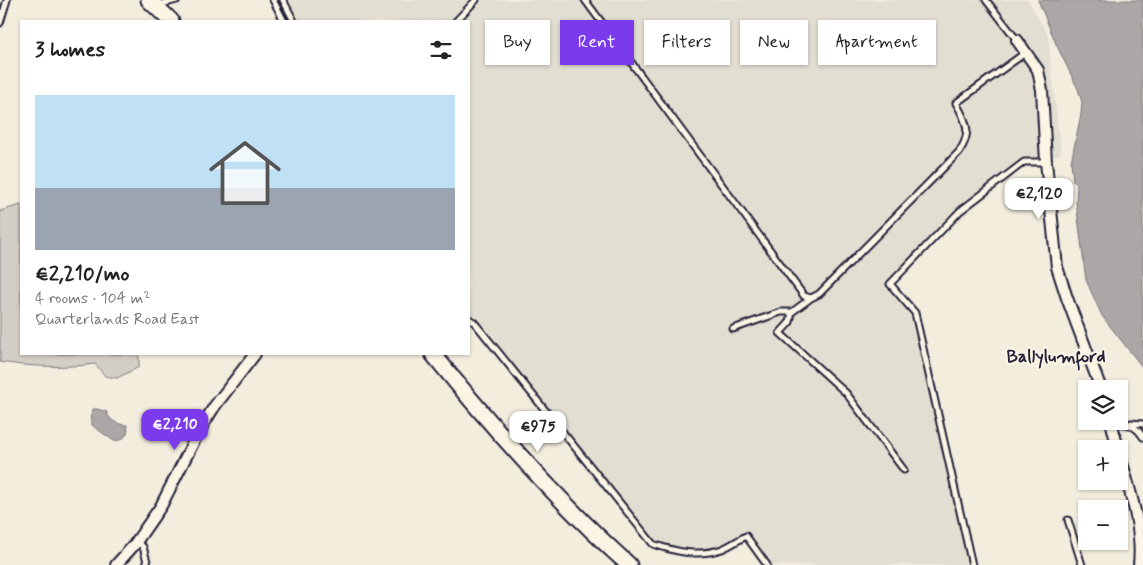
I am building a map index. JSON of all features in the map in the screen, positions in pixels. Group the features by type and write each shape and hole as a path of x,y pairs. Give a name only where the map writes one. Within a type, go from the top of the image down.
{"main road":[{"path":"153,3 170,20"},
{"path":"434,355 530,466 600,539 629,565"}],"street":[{"path":"1017,40 1038,70 1042,90 1046,162 1057,267 1098,380"},
{"path":"116,565 161,506 195,439 214,407 254,355"},
{"path":"1128,485 1140,526 1142,541 1139,565"}],"lane":[{"path":"0,23 7,0"},
{"path":"153,3 177,0"},
{"path":"273,0 283,20"},
{"path":"282,0 293,20"},
{"path":"457,20 476,0"},
{"path":"585,0 804,296 811,298"},
{"path":"986,0 1017,40"},
{"path":"733,329 781,312 792,312 819,294 959,152 966,142 967,127 963,114 956,103 1026,52"},
{"path":"972,565 915,314 890,284 951,219 970,204 1024,162 1046,162"},
{"path":"792,312 790,322 780,334 846,393 904,470"},
{"path":"470,320 474,322 653,544 676,552 696,554 722,549 746,536 767,565"},
{"path":"1128,422 1143,424"},
{"path":"1128,423 1134,425 1143,437"},
{"path":"1068,520 1082,565"},
{"path":"136,541 143,547 148,565"}],"shaded area":[{"path":"273,0 1028,0 1048,35 1061,154 1023,165 890,284 915,313 972,565 767,565 746,536 722,549 696,554 653,544 470,320 470,20 283,20"},
{"path":"1038,0 1143,0 1143,368 1102,316 1086,280 1076,202 1077,184 1073,181 1071,162 1082,102"},
{"path":"20,205 20,355 138,355 139,367 117,378 105,376 95,364 48,366 0,362 0,211"},
{"path":"93,409 107,412 115,422 127,425 128,431 125,436 120,440 114,441 94,427 90,419"}],"district":[{"name":"Ballylumford","path":"1056,357"}]}
